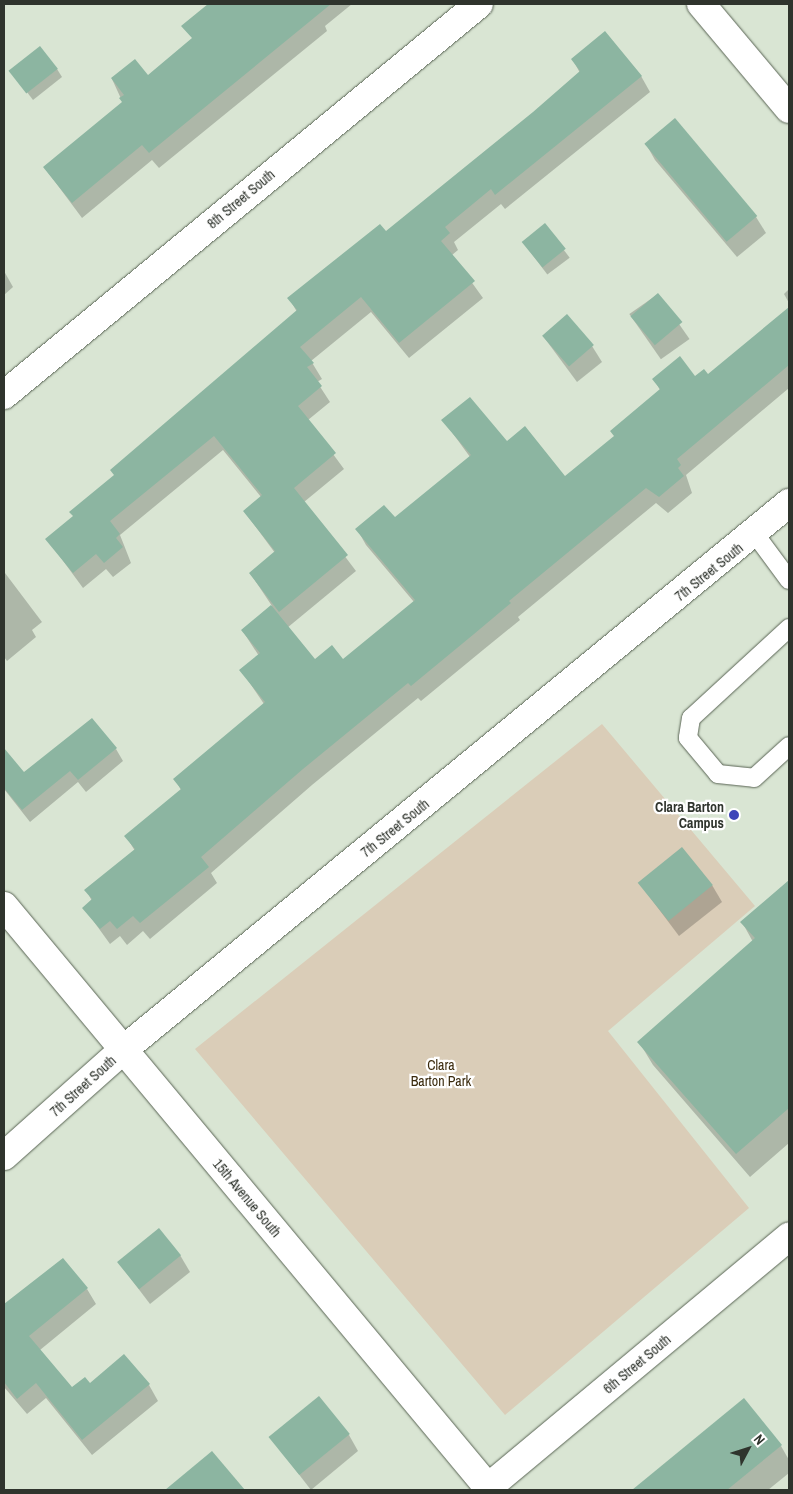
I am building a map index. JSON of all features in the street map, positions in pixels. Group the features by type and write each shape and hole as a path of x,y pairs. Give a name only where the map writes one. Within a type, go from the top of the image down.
{"street":[{"name":"8th Street South","path":"4,395 479,4"},
{"path":"701,4 789,109"},
{"name":"7th Street South","path":"4,1156 123,1050 755,534 789,503"},
{"name":"15th Avenue South","path":"4,906 488,1489"},
{"name":"6th Street South","path":"488,1489 789,1237"}],"lane":[{"path":"755,534 789,580"},
{"path":"789,628 691,718 688,738 718,774 754,778 789,746"}],"green space":[{"name":"Clara Barton Park","path":"602,724 755,906 608,1031 749,1208 505,1415 195,1049"}],"building":[{"path":"208,4 331,4 149,153 142,145 72,203 43,167 122,102 119,98 124,95 111,78 135,59 148,75 192,38 181,26"},
{"path":"605,31 642,76 495,195 491,189 445,227 450,233 441,241 475,281 399,343 361,297 300,347 314,363 307,367 322,386 298,406 336,453 294,488 348,555 279,612 249,573 275,551 243,511 262,495 214,436 110,521 120,534 116,538 123,547 104,563 96,554 73,573 45,539 73,516 69,512 114,475 110,470 297,310 287,298 380,224 386,231 533,112 580,71 571,59"},
{"path":"40,46 58,69 26,93 8,71"},
{"path":"675,118 757,216 727,242 644,144"},
{"path":"545,223 566,249 542,268 522,242"},
{"path":"658,293 682,322 655,345 630,316"},
{"path":"789,307 789,365 677,459 681,465 678,468 684,476 659,497 646,488 509,601 511,603 411,686 408,683 303,769 201,857 209,867 140,923 133,916 117,929 110,921 100,929 82,908 92,899 84,890 135,849 124,836 181,789 173,779 265,702 239,670 260,653 241,630 271,605 315,659 332,645 343,659 415,600 355,529 384,505 395,517 471,455 441,420 470,397 507,441 525,426 565,476 614,436 610,431 660,389 652,379 680,356 695,376 704,369 708,374"},
{"path":"567,314 594,345 569,367 542,336"},
{"path":"92,718 117,748 78,780 70,771 22,810 4,788 4,748 24,772"},
{"path":"682,847 713,885 669,921 638,883"},
{"path":"789,880 789,1108 736,1154 637,1042 755,938 740,922"},
{"path":"159,1228 181,1255 139,1289 117,1262"},
{"path":"63,1258 88,1288 29,1336 72,1387 85,1377 90,1383 124,1354 150,1384 82,1440 36,1383 17,1399 4,1382 4,1304"},
{"path":"319,1396 350,1434 299,1475 268,1437"},
{"path":"744,1398 782,1445 727,1490 632,1490"},
{"path":"212,1451 245,1490 165,1490"}],"place":[{"name":"Clara Barton Campus","path":"734,815"}]}
